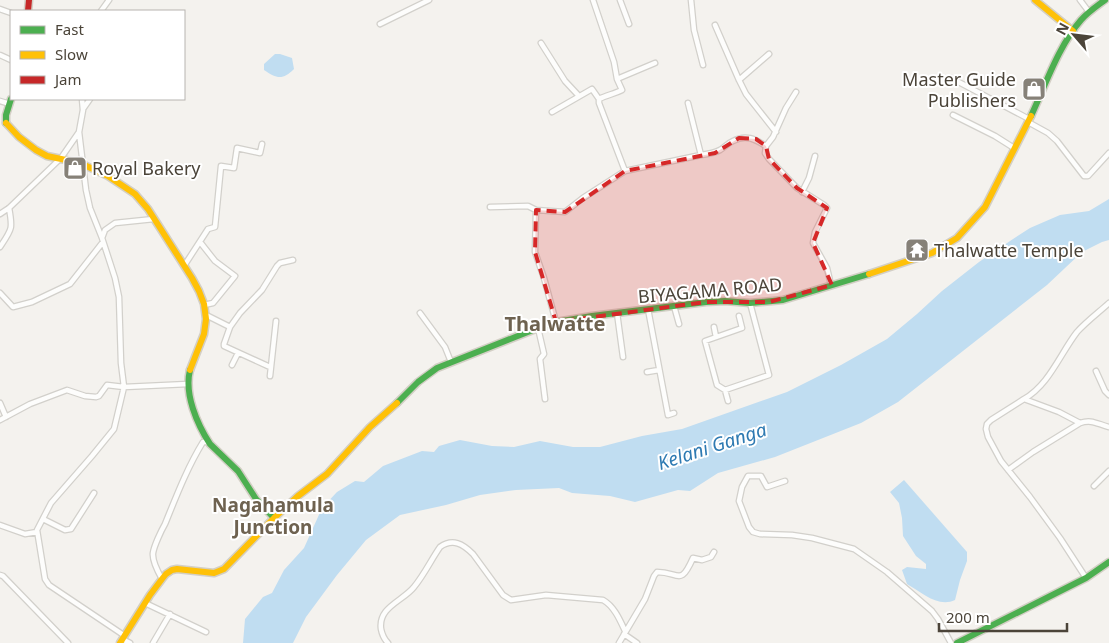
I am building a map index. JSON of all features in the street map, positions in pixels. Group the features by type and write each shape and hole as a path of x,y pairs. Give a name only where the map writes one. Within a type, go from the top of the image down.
{"main road":[{"path":"1035,0 1072,31"},
{"name":"BIYAGAMA ROAD","path":"162,579 166,574 177,569 210,573 220,572 298,496 327,474 370,427 418,382 437,368 556,322 648,309 725,301 750,303 783,300 924,256 957,238 985,206 1072,31 1089,12 1105,0"},
{"path":"10,102 6,118 2,124 36,150 48,156 83,164 114,180 137,195 154,218 199,292 204,305 206,315 204,335 188,374 188,384 189,395 205,437 236,468 256,499 274,518"},
{"path":"957,643 1086,578 1109,562"},
{"path":"122,639 162,579"}],"street":[{"path":"380,24 429,0"},
{"path":"593,0 622,90 612,95 607,94 599,99"},
{"path":"620,0 630,24"},
{"path":"691,0 694,30 703,65"},
{"path":"1080,0 1089,12"},
{"path":"715,25 746,94 776,132"},
{"path":"541,42 565,81 579,96"},
{"path":"739,80 769,54"},
{"path":"617,79 655,63"},
{"path":"951,78 1048,133 1084,176 1088,176 1109,153"},
{"path":"552,112 592,89 599,99 626,171"},
{"path":"796,92 786,108 776,132 766,146 765,153 797,188 826,208 815,232 813,243 827,268 832,286"},
{"path":"0,100 10,102"},
{"path":"82,100 83,110 80,132 86,190 90,208 115,278 119,297 121,363 124,387 114,429 51,503 37,532 45,579 49,585 130,643"},
{"path":"83,110 89,100"},
{"path":"688,103 701,155"},
{"path":"954,115 1014,148"},
{"path":"0,214 9,208 61,158 80,132"},
{"path":"490,207 528,206 536,210 565,212 590,193 626,171 715,152 739,138 756,139 766,146"},
{"path":"184,266 208,229 215,227 221,166 234,168 237,148 260,153 262,144"},
{"path":"802,192 809,178 815,156"},
{"path":"0,247 10,232 12,224 9,208"},
{"path":"536,210 535,252 556,322"},
{"path":"0,293 14,307 32,302 70,284 102,240 105,230 115,223 154,218"},
{"path":"200,242 215,262 235,276 214,303 204,305"},
{"path":"270,367 224,345 230,327 240,313 262,290 277,266 280,263 293,260"},
{"path":"725,390 769,375 750,303"},
{"path":"1086,578 1060,538 1001,461 992,446 986,429 987,424 991,420 1036,390 1077,333 1109,303"},
{"path":"674,306 679,324"},
{"path":"648,309 668,415 674,413"},
{"path":"420,313 445,347 451,362"},
{"path":"617,313 623,357"},
{"path":"206,315 230,327"},
{"path":"728,401 725,390 717,385 705,341 742,328 739,316"},
{"path":"270,376 276,321"},
{"path":"714,327 716,337"},
{"path":"538,328 544,354 540,358 546,399"},
{"path":"232,365 238,353"},
{"path":"647,372 659,370"},
{"path":"1096,371 1105,391 1109,395"},
{"path":"0,420 30,404 67,390 96,397 99,396 107,385 124,387 188,384"},
{"path":"1024,399 1060,412 1080,423"},
{"path":"0,403 6,417"},
{"path":"1008,470 1080,423 1089,421 1109,427"},
{"path":"162,579 153,554 158,538 196,454 203,442 209,442"},
{"path":"1094,486 1109,472"},
{"path":"785,481 767,488 761,476 748,476 742,487 739,501 749,527 754,532 812,538 854,549 887,572 932,611 951,643"},
{"path":"43,519 65,530 71,529 94,493"},
{"path":"0,525 25,534 37,532"},
{"path":"388,643 382,633 381,625 384,614 414,588 440,547 446,542 454,542 469,549 503,595 511,600 546,595 603,600 609,603 625,633 638,643"},
{"path":"619,643 645,599 657,572 681,576 686,573 693,558 702,560 711,557 714,552"},
{"path":"0,575 68,643"},
{"path":"145,603 206,632"},
{"path":"153,643 170,614"}],"highlighted area":[{"path":"739,138 756,139 766,146 769,159 797,188 827,208 813,243 832,285 769,302 706,302 556,322 535,252 536,210 565,212 625,171 715,153"}],"water":[{"path":"275,54 292,58 294,69 283,77 276,77 264,70 264,64"},
{"name":"Kelani Ganga","path":"1109,199 1109,240 1082,252 1047,285 898,402 861,423 775,457 718,473 690,491 678,490 635,502 610,496 572,493 559,488 516,490 480,495 400,515 366,540 306,617 293,643 243,643 245,619 263,597 272,593 284,570 304,548 322,508 337,492 355,481 364,482 383,466 422,451 434,452 439,446 460,440 492,446 514,447 540,441 573,447 600,447 642,436 682,429 787,392 887,339 942,291 979,262 1030,228 1060,215 1089,211"},
{"path":"904,480 967,552 967,561 955,600 949,602 936,601 907,584 902,570 907,567 926,569 926,564 916,556 903,536 899,503 890,492"}],"traffic: fast":[{"path":"1031,116 1053,66 1073,30 1084,17 1105,0"},
{"path":"6,123 6,115 11,100"},
{"path":"397,403 418,382 437,368 556,322 706,302 750,303 783,300 869,274"},
{"path":"190,370 190,399 196,418 205,436 210,444 238,471 256,499 274,518"},
{"path":"957,643 1086,578 1109,562"}],"traffic: slow":[{"path":"1035,0 1073,31"},
{"path":"869,274 932,253 957,238 985,207 1031,116"},
{"path":"6,123 19,137 36,150 47,156 80,163 108,176 135,194 148,209 192,278 204,304 206,319 204,334 190,370"},
{"path":"120,643 150,595 166,574 177,569 214,573 224,569 274,518 298,496 327,474 370,427 397,403"}],"traffic: jam":[{"path":"28,10 29,0"}],"place":[{"name":"Master Guide Publishers","path":"1034,89"},
{"name":"Royal Bakery","path":"75,168"},
{"name":"Thalwatte Temple","path":"917,250"}],"district":[{"name":"Thalwatte","path":"555,323"},
{"name":"Nagahamula Junction","path":"273,516"}]}
